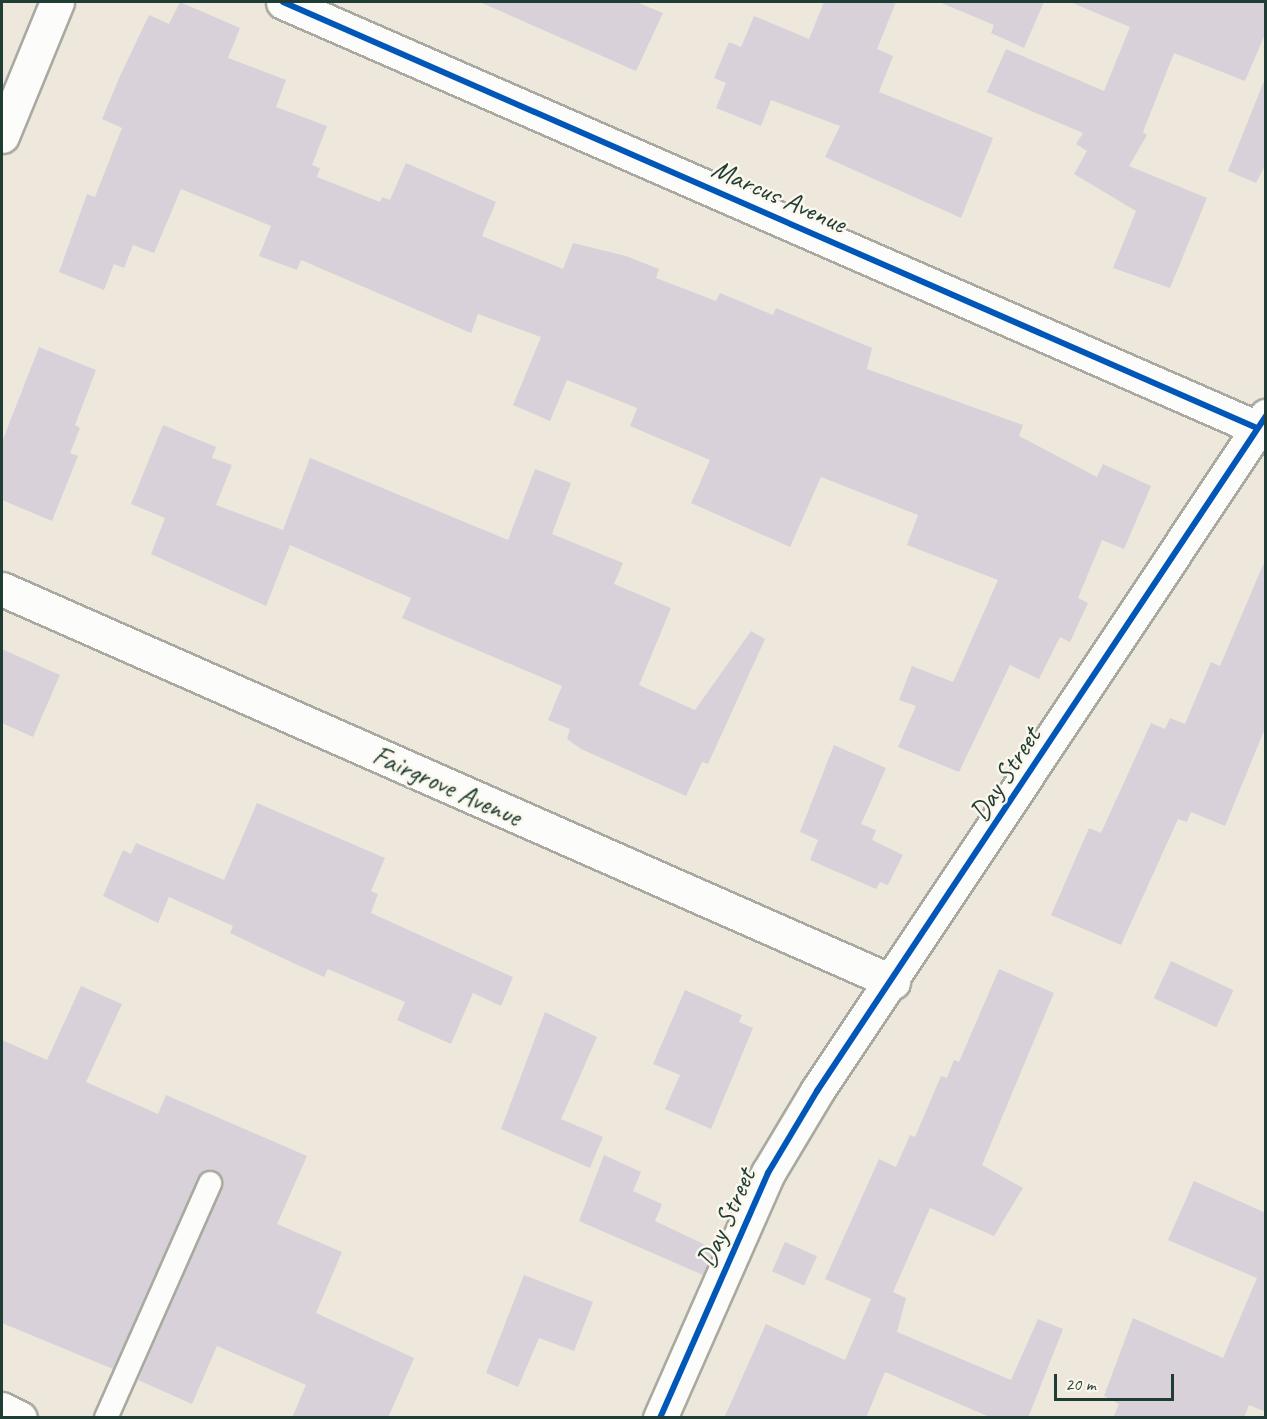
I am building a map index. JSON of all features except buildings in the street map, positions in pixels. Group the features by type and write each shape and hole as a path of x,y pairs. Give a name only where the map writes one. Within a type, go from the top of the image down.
{"street":[{"path":"2,136 57,2"},
{"name":"Marcus Avenue","path":"283,2 1262,422"},
{"name":"Day Street","path":"660,1418 768,1173 1262,422"},
{"name":"Fairgrove Avenue","path":"2,589 893,982"},
{"path":"2,1409 20,1418"}],"lane":[{"path":"106,1418 210,1183"}],"cycle path":[{"path":"283,2 1257,428"},
{"path":"660,1418 768,1173 817,1091 1266,416"}]}
